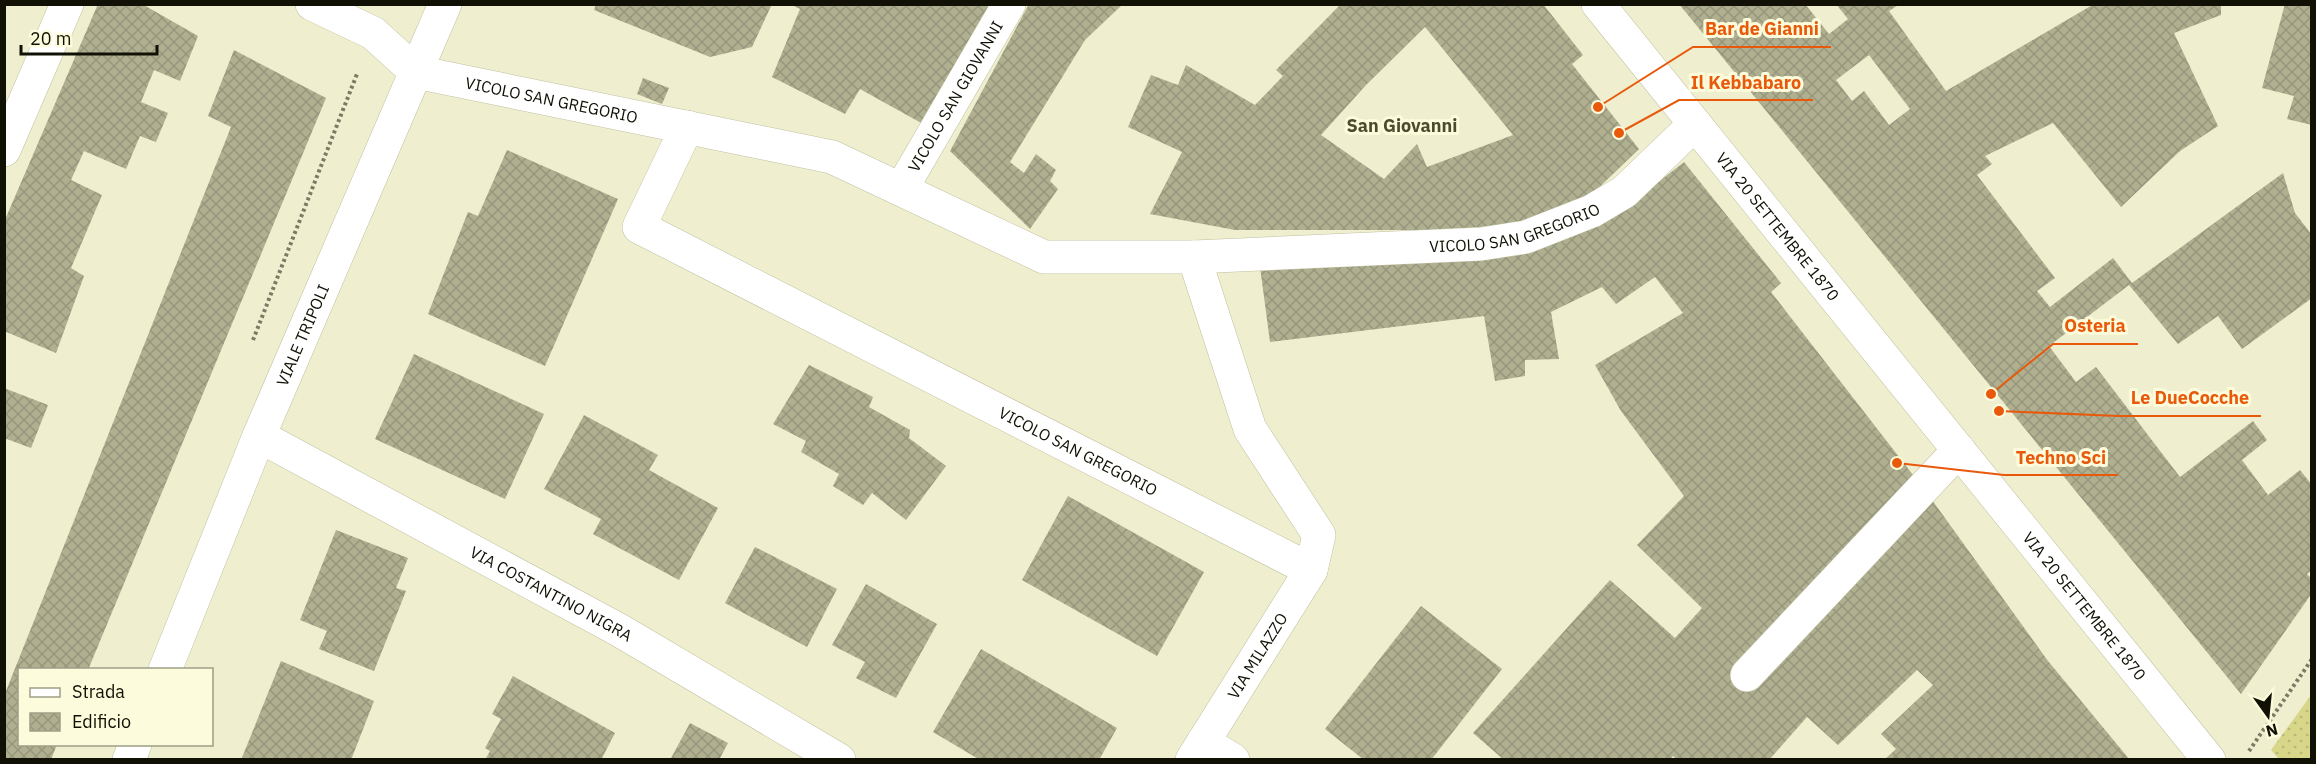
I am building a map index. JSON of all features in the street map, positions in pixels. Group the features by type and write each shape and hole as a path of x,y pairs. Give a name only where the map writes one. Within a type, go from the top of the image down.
{"street":[{"path":"4,150 67,4"},
{"path":"312,4 373,33 416,72"},
{"name":"VIALE TRIPOLI","path":"165,668 259,436 445,4"},
{"name":"VICOLO SAN GIOVANNI","path":"902,188 1009,4"},
{"name":"VIA 20 SETTEMBRE 1870","path":"1598,4 1959,450 2200,756"},
{"name":"VICOLO SAN GREGORIO","path":"416,72 832,157 902,188 1044,257 1194,258 1481,244 1527,237 1592,211 1624,192 1695,124"},
{"name":"VICOLO SAN GREGORIO","path":"687,127 639,227 1311,570"},
{"path":"1194,258 1251,429 1319,534 1311,570"},
{"name":"VIA COSTANTINO NIGRA","path":"259,436 619,630 839,759"},
{"path":"1747,675 1959,450"},
{"name":"VIA MILAZZO","path":"1233,759 1198,751 1311,570"}],"path":[{"path":"2248,752 2312,659"}],"shaded area":[{"path":"2311,695 2311,759 2279,759 2271,750"}],"building":[{"path":"98,4 142,4 198,36 180,81 154,70 141,102 168,113 156,142 140,136 126,169 84,151 71,180 102,195 71,268 84,276 56,353 4,331 4,222"},
{"path":"596,4 772,4 752,47 710,57 594,10"},
{"path":"790,4 995,4 923,124 860,89 845,114 772,77 800,9"},
{"path":"1029,4 1123,4 1085,40 1010,162 1024,173 1036,154 1056,170 1050,181 1058,189 1030,229 950,151"},
{"path":"1341,4 1543,4 1583,55 1572,64 1639,149 1587,199 1519,224 1443,230 1235,230 1150,214 1182,152 1128,127 1151,75 1178,85 1186,65 1255,105 1283,76 1276,70","holes":["1425,27 1513,135 1427,167 1417,144 1384,179 1321,135 1366,85"]},
{"path":"1679,4 1805,4 1829,34 1848,19 1836,4 1900,4 1889,11 1946,91 2094,4 2221,4 2221,15 2174,33 2218,126 2180,151 2121,207 2053,123 1985,156 1992,164 1977,175 2055,278 2037,291 2050,307 2113,258 2132,283 2283,173 2295,213 2312,235 2312,298 2242,349 2218,316 2178,344 2129,285 2049,346 2076,382 2096,367 2180,477 2253,421 2267,440 2242,460 2268,495 2300,470 2312,485 2312,570 2307,574 2312,579 2312,593 2241,694","holes":["1869,55 1910,109 1889,125 1864,91 1852,101 1836,80"]},
{"path":"2285,4 2312,4 2312,125 2287,119 2294,96 2262,88"},
{"path":"234,50 326,98 89,668 18,668 18,746 56,746 51,760 4,760 4,696 231,127 208,116"},
{"path":"643,78 669,88 662,104 637,94"},
{"path":"507,150 618,199 545,366 428,314 468,212 478,216"},
{"path":"1684,162 1781,283 1771,292 1927,493 2048,661 2130,760 1884,760 1896,749 1881,734 1933,685 1917,670 1838,745 1807,717 1769,760 1677,760 1673,756 1670,760 1504,760 1473,733 1610,580 1675,638 1702,608 1637,545 1684,496 1621,411 1595,365 1683,313 1655,277 1616,304 1602,287 1551,312 1559,359 1525,360 1525,376 1495,381 1484,316 1270,342 1260,267 1615,216"},
{"path":"414,354 544,414 505,499 375,439"},
{"path":"809,365 873,397 869,407 910,430 909,438 946,466 906,520 872,493 863,505 833,486 839,474 801,452 806,441 773,424"},
{"path":"4,388 48,405 31,448 4,438"},
{"path":"584,415 658,455 649,470 718,508 679,580 593,534 601,519 544,489"},
{"path":"1068,496 1204,572 1157,656 1022,580"},
{"path":"336,530 408,558 396,588 406,591 374,671 319,649 327,631 300,620"},
{"path":"755,547 837,589 807,647 725,603"},
{"path":"866,584 937,624 896,698 856,678 865,662 832,645"},
{"path":"1421,606 1502,669 1431,760 1364,760 1325,729"},
{"path":"981,649 1117,728 1099,760 980,760 933,732"},
{"path":"281,661 374,701 351,760 241,760"},
{"path":"513,676 615,733 601,760 485,760 490,751 485,748 501,719 492,714"},
{"path":"690,723 728,743 719,760 670,760"}],"place":[{"name":"Bar de Gianni","path":"1598,107"},
{"name":"Il Kebbabaro","path":"1619,133"},
{"name":"Osteria","path":"1991,394"},
{"name":"Le DueCocche","path":"1999,411"},
{"name":"Techno Sci","path":"1897,463"}],"district":[{"name":"San Giovanni","path":"1402,125"}]}
